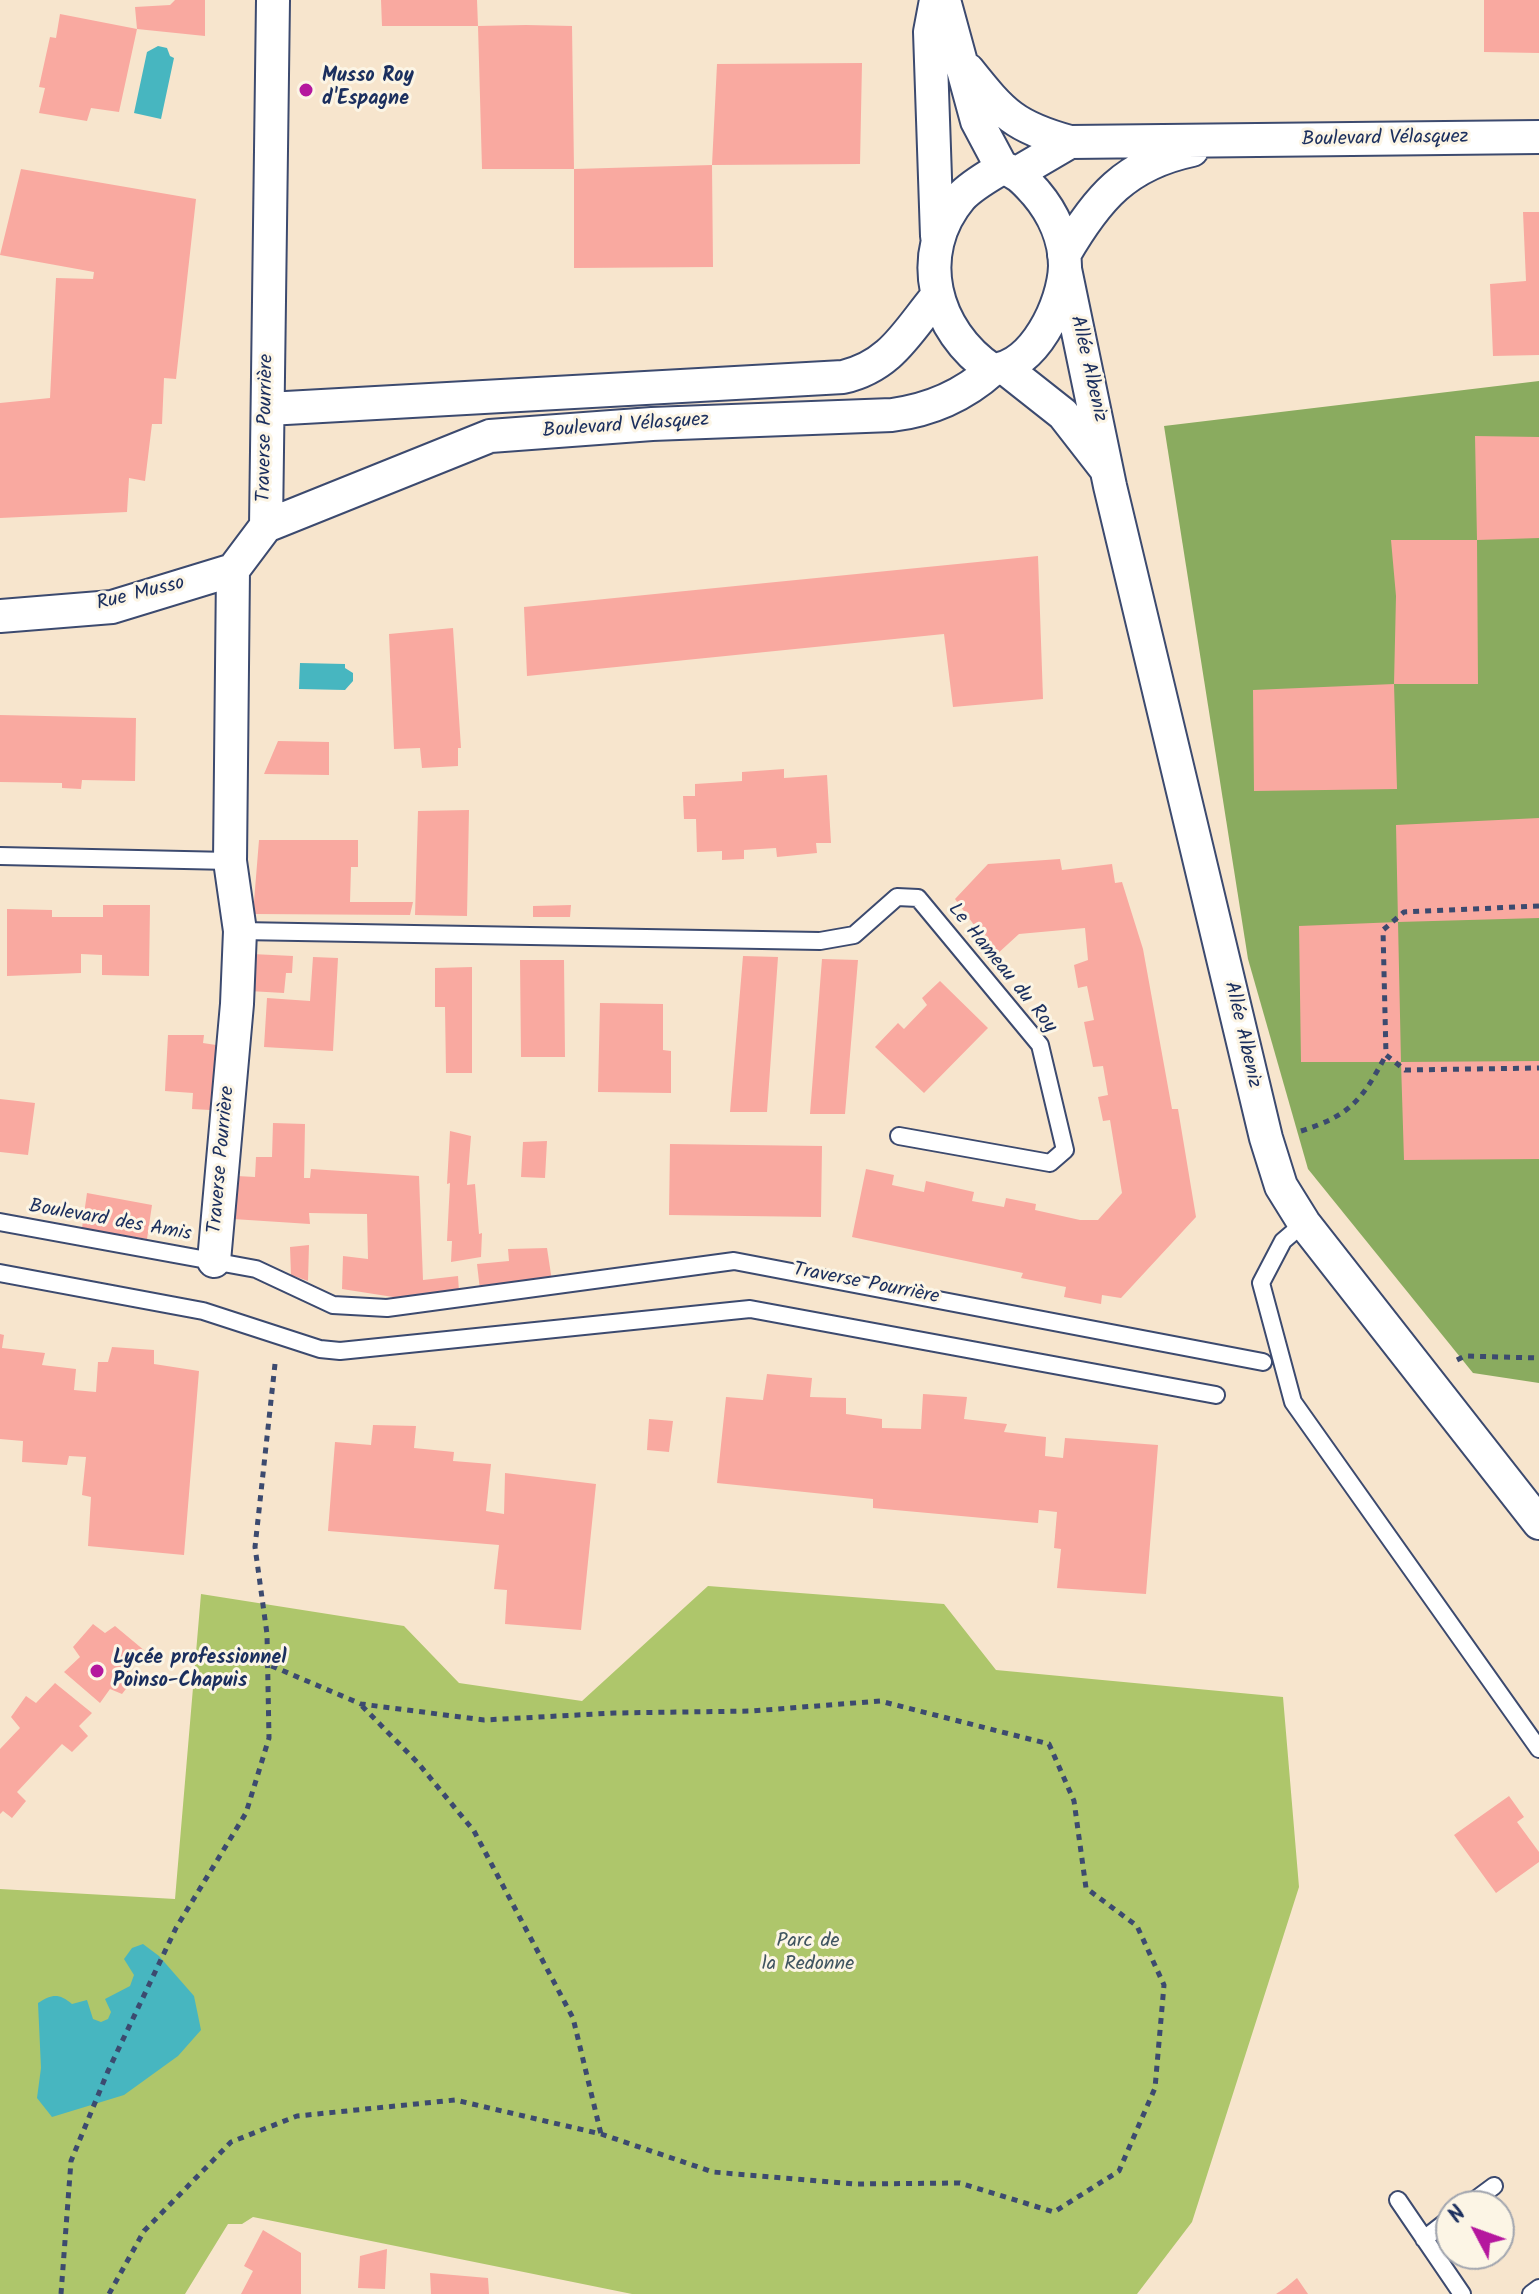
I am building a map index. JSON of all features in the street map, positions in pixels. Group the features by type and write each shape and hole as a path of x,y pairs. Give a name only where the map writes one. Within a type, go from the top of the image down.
{"street":[{"name":"Traverse Pourrière","path":"214,1261 237,1004 240,931 230,861 233,570 266,526 273,0"},
{"path":"936,0 930,32 937,296 942,317 956,340 999,370 1027,352 1044,331 1057,301 1064,262 1058,226 1043,202 1009,170 977,121 944,0"},
{"path":"961,61 1009,117 1031,131 1070,142"},
{"name":"Boulevard Vélasquez","path":"1070,142 1539,137"},
{"path":"937,242 962,195 1070,142"},
{"name":"Boulevard Vélasquez","path":"1064,262 1093,209 1138,168 1164,156 1231,142"},
{"name":"Allée Albeniz","path":"1064,262 1107,470 1266,1138 1281,1186 1304,1223 1539,1523"},
{"name":"Boulevard Vélasquez","path":"268,409 843,377 868,371 885,358 937,296"},
{"name":"Boulevard Vélasquez","path":"266,526 490,436 652,424 892,415 921,411 947,401 999,370"},
{"name":"Allée Albeniz","path":"999,370 1063,414 1107,470"},
{"name":"Rue Musso","path":"0,616 112,607 233,570"}],"lane":[{"path":"0,856 230,861"},
{"name":"Le Hameau du Roy","path":"240,931 820,941 854,935 897,897 918,898 1040,1045 1065,1150 1050,1163 899,1136"},
{"name":"Boulevard des Amis","path":"0,1222 214,1261"},
{"path":"1304,1223 1283,1241 1261,1283 1293,1402 1539,1749"},
{"name":"Traverse Pourrière","path":"214,1261 256,1269 333,1305 387,1308 734,1261 1263,1362"},
{"path":"0,1273 203,1311 320,1349 340,1351 750,1309 1216,1395"},
{"path":"1489,2190 1494,2186"},
{"path":"1398,2200 1462,2294"},
{"path":"1424,2239 1435,2230"},
{"path":"1531,2294 1539,2288"}],"path":[{"path":"1266,1138 1331,1122 1365,1096 1386,1055 1383,930 1404,912 1539,906"},
{"path":"1386,1055 1405,1070 1539,1068"},
{"path":"61,2294 71,2161 108,2071 176,1928 246,1813 269,1738 267,1664 255,1547 266,1422 275,1370 271,1334"},
{"path":"1426,1377 1465,1356 1539,1358"},
{"path":"109,2294 144,2231 231,2142 297,2116 455,2100 601,2134 713,2172 856,2184 960,2183 1054,2212 1119,2171 1155,2088 1164,1985 1137,1926 1086,1888 1074,1801 1049,1744 880,1701 752,1711 614,1713 484,1720 361,1704 267,1664"},
{"path":"361,1704 418,1763 474,1831 573,2018 601,2134"}],"green space":[{"path":"1539,381 1539,1383 1473,1373 1308,1169 1248,959 1164,426"},
{"name":"Parc de la Redonne","path":"708,1586 944,1604 996,1670 1283,1697 1299,1887 1192,2222 1137,2294 632,2294 253,2217 242,2224 228,2224 185,2294 0,2294 0,1889 175,1899 201,1594 404,1626 459,1683 582,1701"}],"water":[{"path":"158,46 167,48 174,58 161,119 134,113 147,52"},
{"path":"300,663 345,664 345,668 353,673 353,681 345,690 299,689"},
{"path":"143,1944 159,1956 194,1996 201,2030 178,2056 124,2095 52,2117 37,2098 41,2068 38,2003 55,1996 72,2004 87,2000 93,2019 101,2022 108,2019 111,2012 105,1999 130,1986 134,1975 124,1959 132,1948"}],"building":[{"path":"175,0 205,0 205,36 137,29 135,7 170,5"},
{"path":"381,0 477,0 478,26 382,26"},
{"path":"1484,0 1539,0 1539,53 1484,52"},
{"path":"60,14 137,29 119,112 91,108 87,121 39,113 45,88 39,87 50,37 56,38"},
{"path":"478,26 572,26 574,169 482,169"},
{"path":"862,63 860,164 712,165 717,64"},
{"path":"712,165 713,267 574,268 574,169"},
{"path":"21,169 196,199 176,379 164,378 162,424 152,424 145,481 129,478 127,512 0,518 0,403 50,398 56,278 93,279 94,272 0,255"},
{"path":"1523,212 1539,212 1539,355 1493,356 1490,284 1526,281"},
{"path":"1475,436 1539,437 1539,538 1477,540"},
{"path":"1391,540 1477,540 1478,684 1394,684 1396,596"},
{"path":"1038,556 1043,699 953,707 944,634 527,676 524,607"},
{"path":"453,628 461,748 458,748 458,766 422,768 420,748 394,749 389,634"},
{"path":"1394,684 1397,789 1254,791 1253,690"},
{"path":"0,715 136,718 135,781 82,780 81,789 62,788 62,783 0,782"},
{"path":"278,741 329,742 329,775 264,774"},
{"path":"784,769 784,778 827,775 831,843 816,843 817,853 777,857 776,848 744,850 744,859 722,860 722,851 697,852 696,819 684,819 683,796 695,796 695,784 742,781 742,772"},
{"path":"469,810 467,916 415,915 418,811"},
{"path":"1539,818 1539,918 1398,922 1396,825"},
{"path":"259,840 358,840 358,867 351,867 350,902 413,902 410,915 253,914"},
{"path":"1060,859 1062,870 1112,864 1115,883 1122,882 1143,949 1172,1109 1178,1109 1196,1217 1121,1298 1102,1295 1101,1304 1064,1297 1066,1287 1021,1278 1023,1273 852,1237 866,1169 894,1175 892,1185 924,1192 926,1181 974,1192 972,1201 1004,1207 1006,1198 1036,1204 1035,1210 1080,1220 1098,1220 1122,1193 1110,1120 1103,1121 1098,1097 1108,1095 1103,1066 1093,1067 1084,1022 1094,1020 1087,986 1078,988 1074,965 1088,960 1085,928 1019,934 996,955 955,899 988,864"},
{"path":"103,905 150,905 149,976 102,975 102,955 81,954 81,973 7,976 7,909 52,910 52,917 103,917"},
{"path":"571,905 570,917 533,917 533,906"},
{"path":"1398,922 1401,1062 1301,1062 1299,926"},
{"path":"252,954 293,956 292,973 286,973 284,993 249,991"},
{"path":"743,956 778,957 767,1112 730,1112"},
{"path":"313,957 338,958 333,1051 264,1047 267,998 310,1001"},
{"path":"822,959 858,960 845,1114 810,1114"},
{"path":"520,960 564,960 565,1057 521,1057"},
{"path":"472,967 472,1073 446,1073 445,1007 435,1007 435,968"},
{"path":"940,981 988,1028 924,1093 875,1047 898,1023 904,1029 927,1005 922,998"},
{"path":"600,1003 663,1004 663,1050 671,1051 671,1093 598,1092"},
{"path":"168,1035 204,1035 203,1043 216,1045 210,1110 192,1109 193,1093 165,1091"},
{"path":"1539,1061 1539,1159 1404,1160 1401,1062"},
{"path":"0,1099 35,1103 28,1155 0,1152"},
{"path":"273,1123 305,1124 304,1178 310,1178 311,1169 419,1176 423,1280 458,1276 459,1292 406,1299 342,1289 343,1256 368,1259 367,1214 309,1213 310,1224 233,1219 237,1176 255,1177 256,1157 272,1157"},
{"path":"450,1131 471,1136 467,1185 475,1184 479,1234 482,1233 481,1257 451,1262 452,1241 447,1241"},
{"path":"547,1141 545,1178 521,1177 523,1142"},
{"path":"670,1144 822,1146 821,1217 669,1215"},
{"path":"87,1193 152,1205 147,1239 82,1228"},
{"path":"309,1245 308,1281 291,1275 290,1247"},
{"path":"547,1248 552,1281 480,1290 477,1264 509,1261 508,1249"},
{"path":"0,1334 4,1335 2,1348 45,1353 42,1365 76,1369 74,1390 96,1392 98,1362 108,1362 112,1347 154,1350 154,1364 199,1371 184,1555 88,1546 91,1497 82,1495 86,1457 69,1456 67,1465 22,1462 23,1441 0,1439"},
{"path":"767,1374 812,1378 810,1397 846,1398 846,1414 882,1419 882,1428 921,1429 923,1394 967,1397 964,1419 1007,1424 1004,1432 1046,1437 1045,1456 1063,1458 1065,1438 1158,1445 1146,1594 1057,1588 1061,1549 1054,1548 1057,1512 1039,1510 1038,1523 873,1508 873,1499 717,1483 726,1397 763,1400"},
{"path":"649,1419 673,1421 669,1452 647,1450"},
{"path":"373,1425 416,1426 414,1448 454,1452 453,1461 491,1464 486,1511 504,1514 505,1473 596,1484 581,1630 505,1624 507,1590 494,1589 499,1545 328,1531 335,1442 371,1445"},
{"path":"93,1624 105,1633 115,1626 145,1651 122,1679 129,1685 122,1694 110,1689 100,1703 64,1672 80,1657 73,1647"},
{"path":"55,1683 92,1713 79,1726 88,1736 72,1752 62,1744 17,1792 26,1801 12,1818 3,1811 0,1814 0,1749 20,1728 11,1717 26,1696 36,1703"},
{"path":"1509,1796 1524,1817 1517,1822 1539,1852 1539,1862 1496,1893 1454,1835"},
{"path":"263,2230 301,2253 301,2294 241,2294 253,2271 244,2266"},
{"path":"387,2249 385,2289 358,2288 360,2256"},
{"path":"430,2273 488,2278 489,2294 431,2294"},
{"path":"1297,2278 1308,2294 1276,2294 1285,2288"}],"place":[{"name":"Musso Roy d'Espagne","path":"306,90"},
{"name":"Lycée professionnel Poinso-Chapuis","path":"97,1671"}]}
